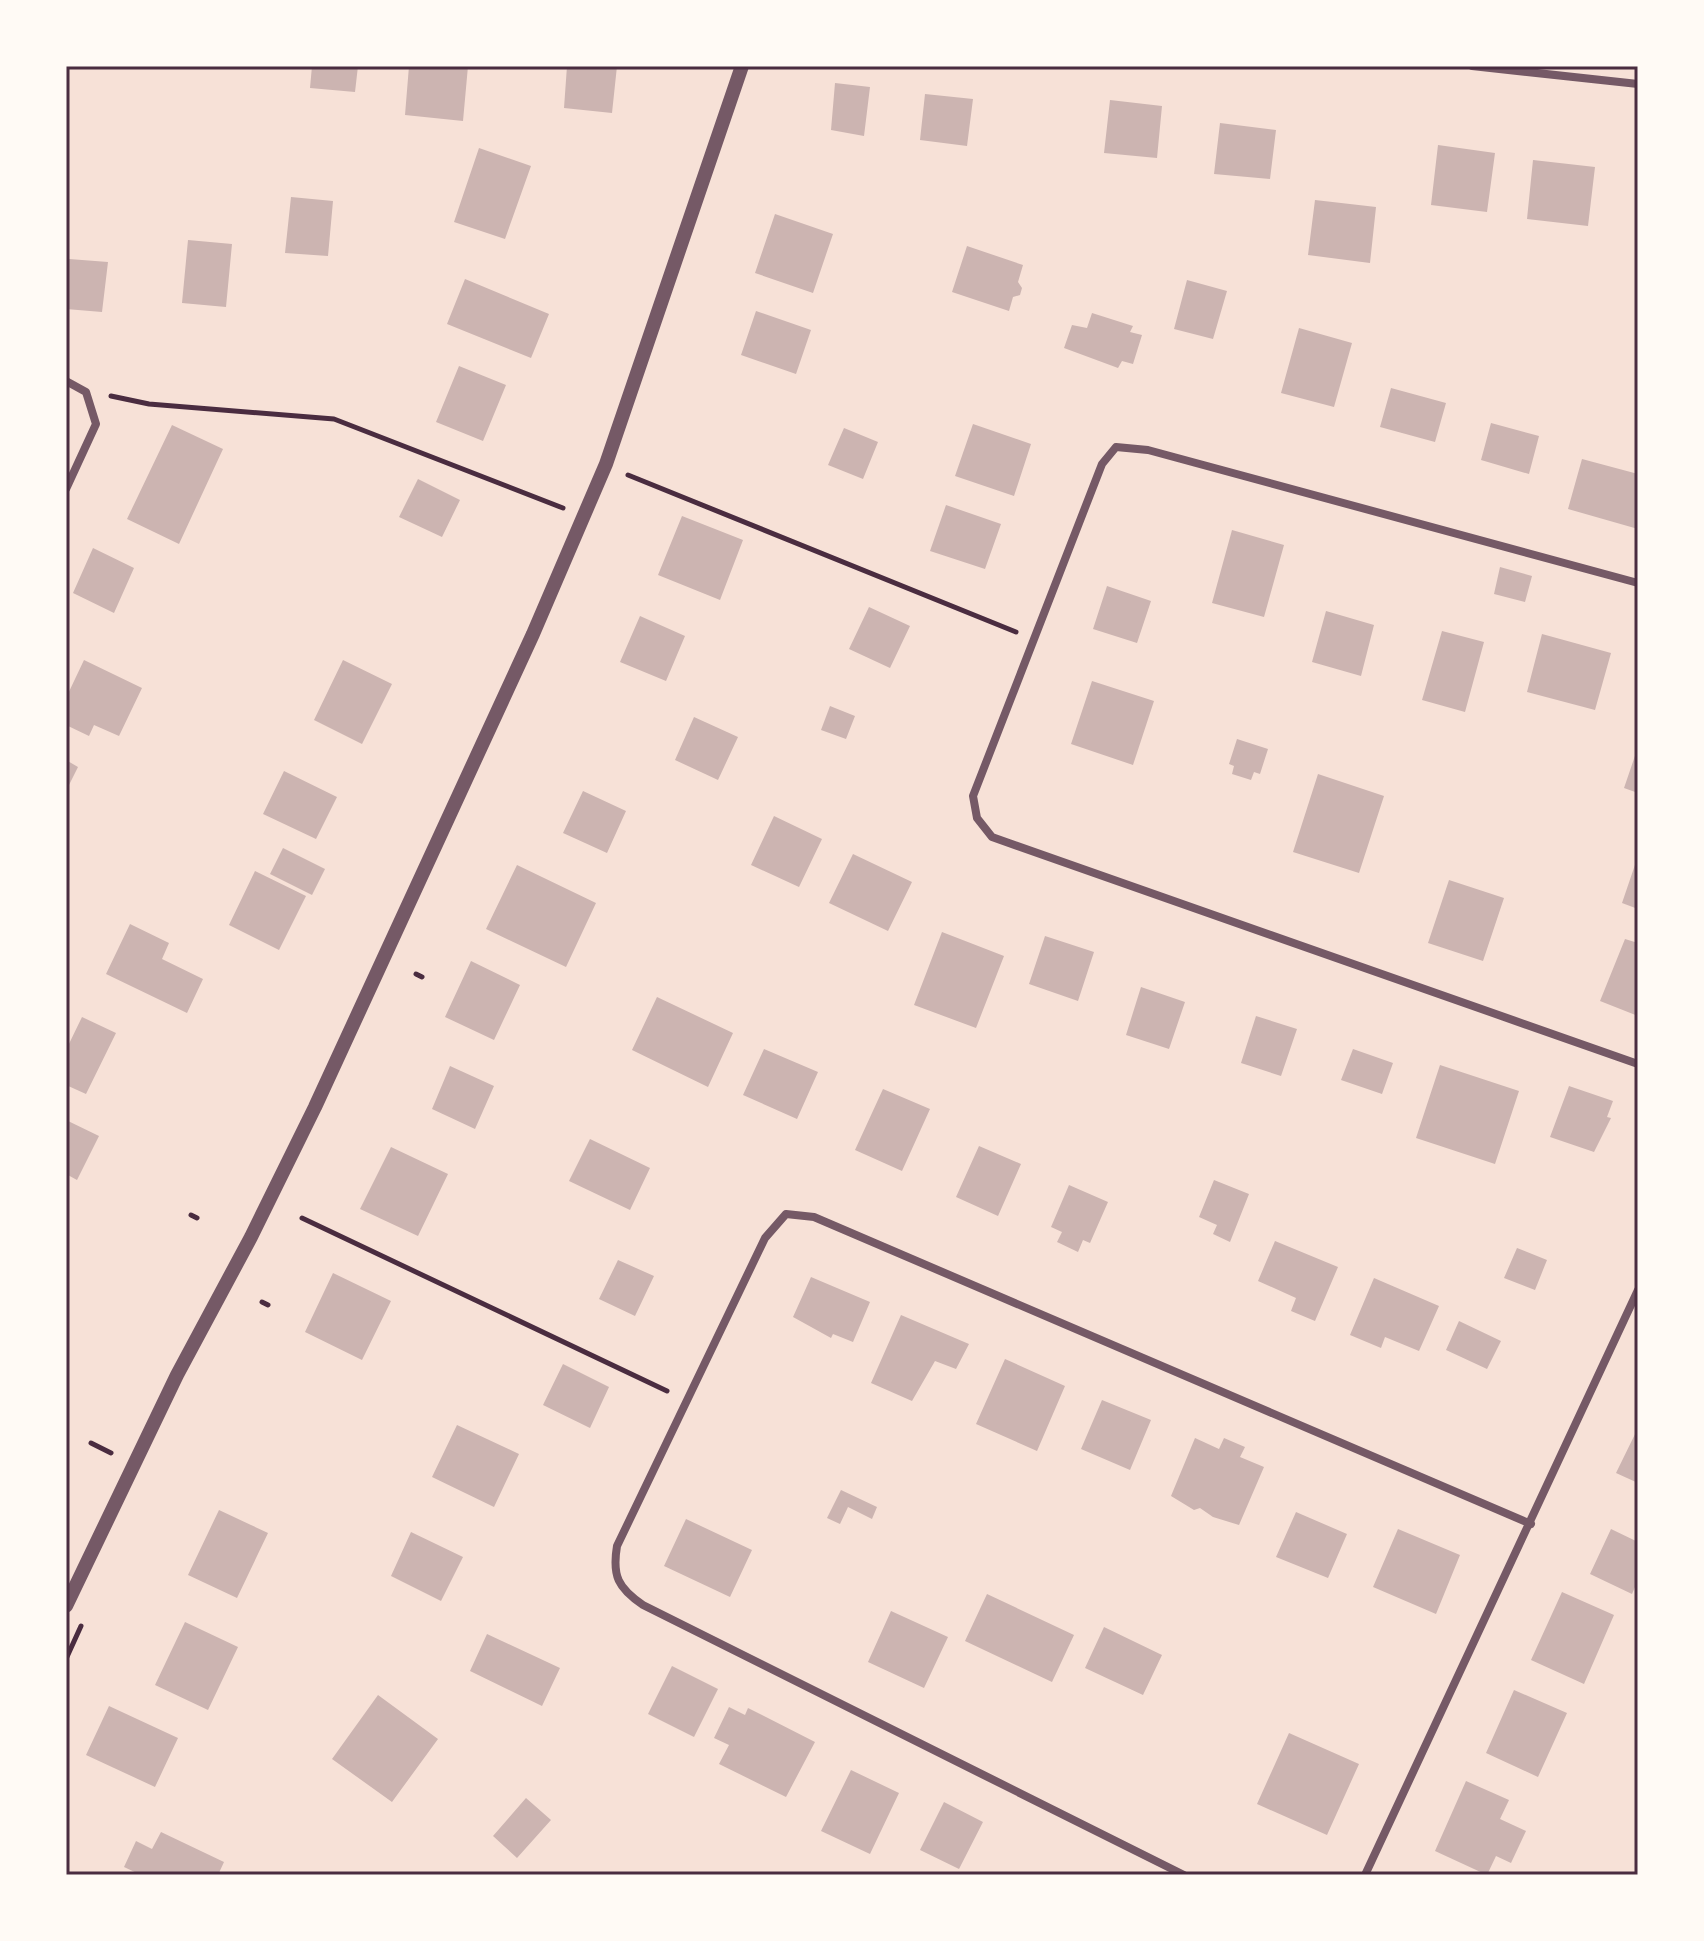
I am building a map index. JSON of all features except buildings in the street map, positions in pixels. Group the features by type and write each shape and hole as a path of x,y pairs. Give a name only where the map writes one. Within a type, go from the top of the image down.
{"street":[{"path":"66,1606 158,1413 251,1237 359,1014 501,706 606,464 742,66"},
{"path":"1472,66 1638,84"},
{"path":"66,381 86,392 96,424 66,489"},
{"path":"1638,583 1148,450 1116,447 1102,464 973,796 977,818 992,837 1638,1064"},
{"path":"1184,1875 655,1611 622,1591 613,1569 617,1546 765,1238 786,1214 814,1217 1531,1524"},
{"path":"1365,1875 1638,1290"}],"path":[{"path":"86,392 149,404 334,419 532,496"},
{"path":"606,464 1034,639"},
{"path":"302,1218 686,1399"}]}
